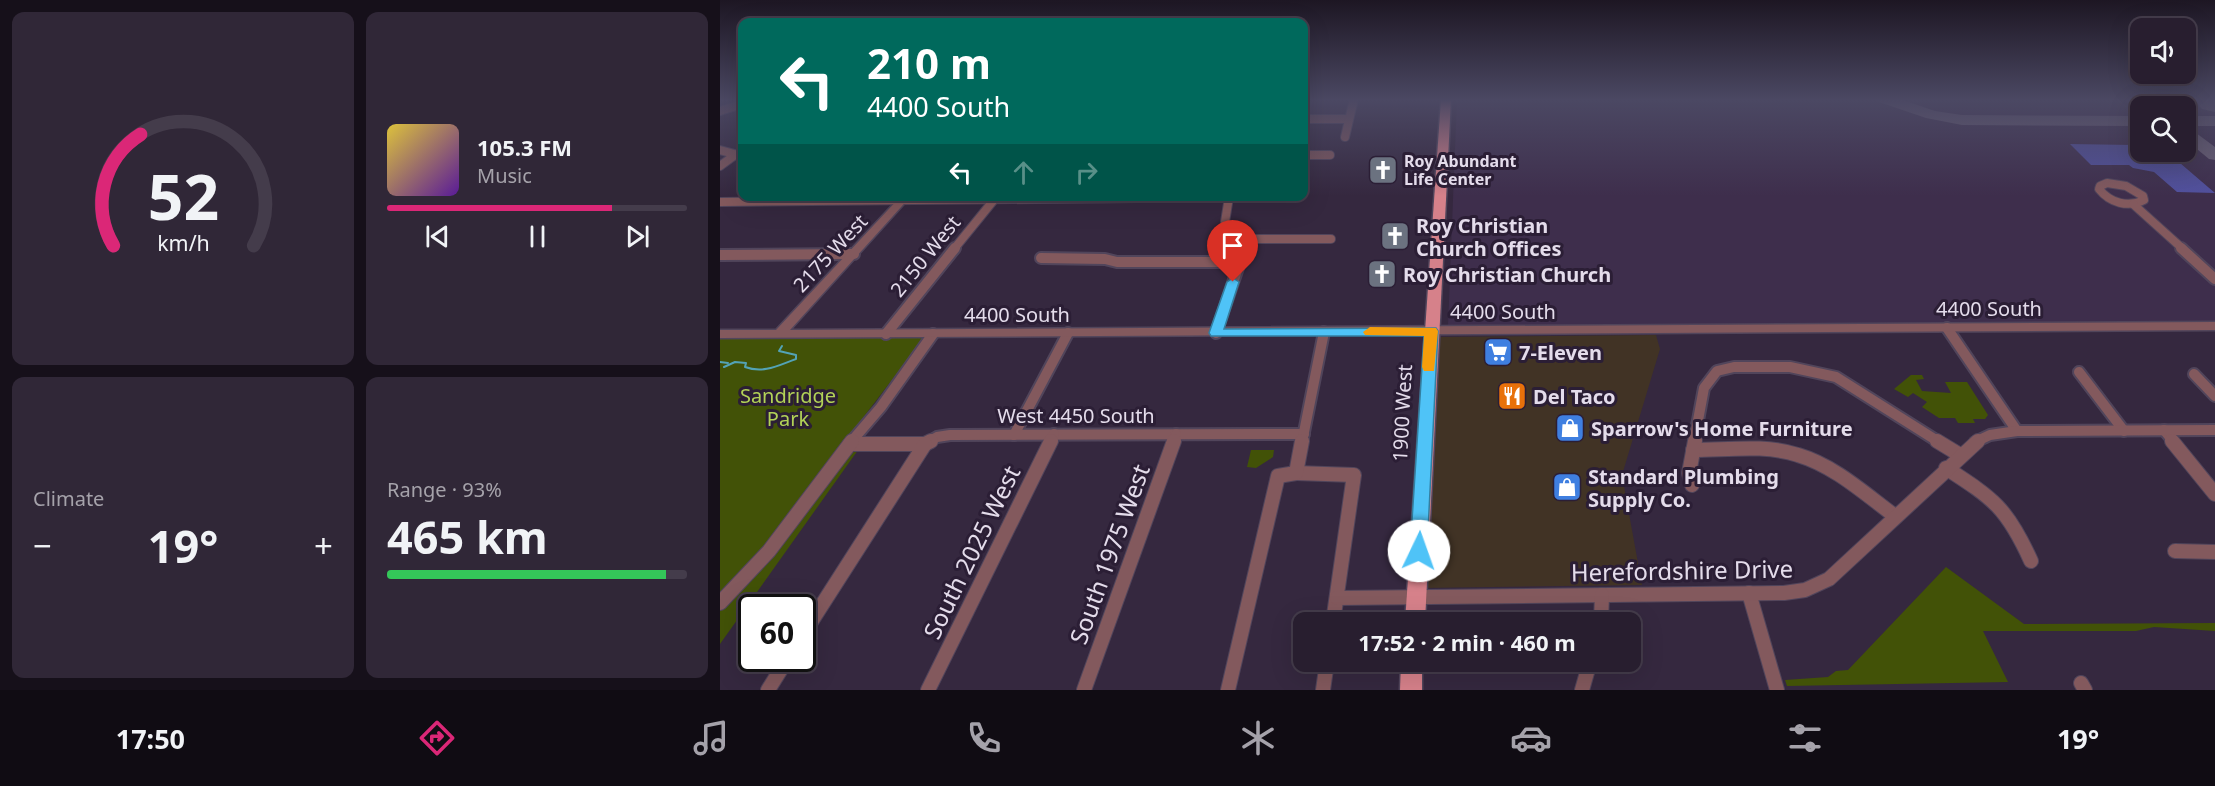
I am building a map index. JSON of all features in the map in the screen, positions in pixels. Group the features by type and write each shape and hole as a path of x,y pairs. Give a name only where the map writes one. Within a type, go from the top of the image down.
{"main road":[{"name":"1900 West","path":"1415,612 1444,131"},
{"path":"1411,690 1412,672"}],"street":[{"path":"1345,136 1346,131"},
{"path":"720,150 738,155"},
{"path":"1308,155 1330,155"},
{"path":"720,166 738,156"},
{"path":"720,202 782,201"},
{"name":"2175 West","path":"779,334 903,201"},
{"name":"2150 West","path":"886,334 993,201"},
{"path":"1216,333 1242,256 1235,239 1225,227 1223,213 1228,201"},
{"path":"2133,204 2215,279"},
{"path":"1235,239 1331,239"},
{"path":"720,255 854,254"},
{"path":"1041,258 1105,259 1117,262 1240,262"},
{"name":"4400 South","path":"720,334 2215,326"},
{"path":"1947,328 2017,432"},
{"path":"1296,473 1324,332"},
{"path":"1014,435 1068,333"},
{"path":"720,603 769,551 933,334"},
{"path":"1692,485 1689,473 1704,388 1717,371 1734,367 1790,367 1836,377 1960,455"},
{"path":"2079,372 2124,431"},
{"path":"2194,374 2215,396"},
{"path":"2164,430 2215,494"},
{"name":"Herefordshire Drive","path":"1337,598 1784,593 1805,590 1828,579 1973,443 1990,435 2017,432 2215,430"},
{"name":"South 2025 West","path":"928,690 1054,434"},
{"name":"South 1975 West","path":"1084,690 1176,434"},
{"name":"West 4450 South","path":"850,444 925,444 937,437 950,435 1304,434"},
{"path":"816,614 925,444"},
{"path":"1693,450 1781,451 1797,454 1823,465 1895,516"},
{"path":"1946,468 2003,509 2014,524 2031,561"},
{"path":"1228,690 1278,476 1296,473 1354,475 1335,612"},
{"path":"2175,551 2215,552"},
{"path":"1749,593 1777,690"},
{"path":"1602,595 1603,612"},
{"path":"768,690 779,672"},
{"path":"1323,690 1326,672"},
{"path":"1582,690 1587,672"}],"shaded area":[{"path":"1456,131 2130,131 2130,162 2196,162 2196,131 2215,131 2215,321 1448,326"},
{"path":"1656,335 1660,349 1622,475 1642,585 1422,588 1436,337"}],"green space":[{"name":"Sandridge Park","path":"720,338 924,338 849,436 868,436 756,594 738,594 738,619 720,644"},
{"path":"1911,375 1922,375 1924,379 1916,380 1922,391 1951,393 1945,382 1967,382 1988,415 1985,419 1973,419 1975,423 1958,423 1955,418 1939,418 1922,407 1927,402 1913,393 1908,397 1894,389"},
{"path":"1251,450 1274,450 1273,457 1256,468 1247,467"},
{"path":"1946,567 2024,624 2215,623 2215,631 2154,627 2136,631 1983,631 2008,682 1787,686 1785,680 1828,677 1836,671 1848,670"}],"building":[{"path":"2070,144 2130,145 2130,162 2179,162 2215,193 2177,192 2154,172 2133,168 2129,165 2091,165"},
{"name":"7-Eleven","path":"1506,343 1507,360 1490,360 1489,344"}],"waterway":[{"path":"724,367 735,362 746,363 745,367 759,370 796,359 796,355 779,351 782,346"},
{"path":"720,362 728,363"}],"taxiway":[{"path":"2196,141 2215,155"}],"slow traffic":[{"path":"1370,332 1431,331 1429,367"}],"place":[{"name":"Roy Abundant Life Center","path":"1383,170"},
{"name":"Roy Christian Church Offices","path":"1395,236"},
{"name":"Roy Christian Church","path":"1382,274"},
{"name":"7-Eleven","path":"1498,352"},
{"name":"Del Taco","path":"1512,396"},
{"name":"Sparrow's Home Furniture","path":"1570,428"},
{"name":"Standard Plumbing Supply Co.","path":"1567,487"}],"route":[{"path":"1233,282 1216,333 1431,331 1419,551"}]}
